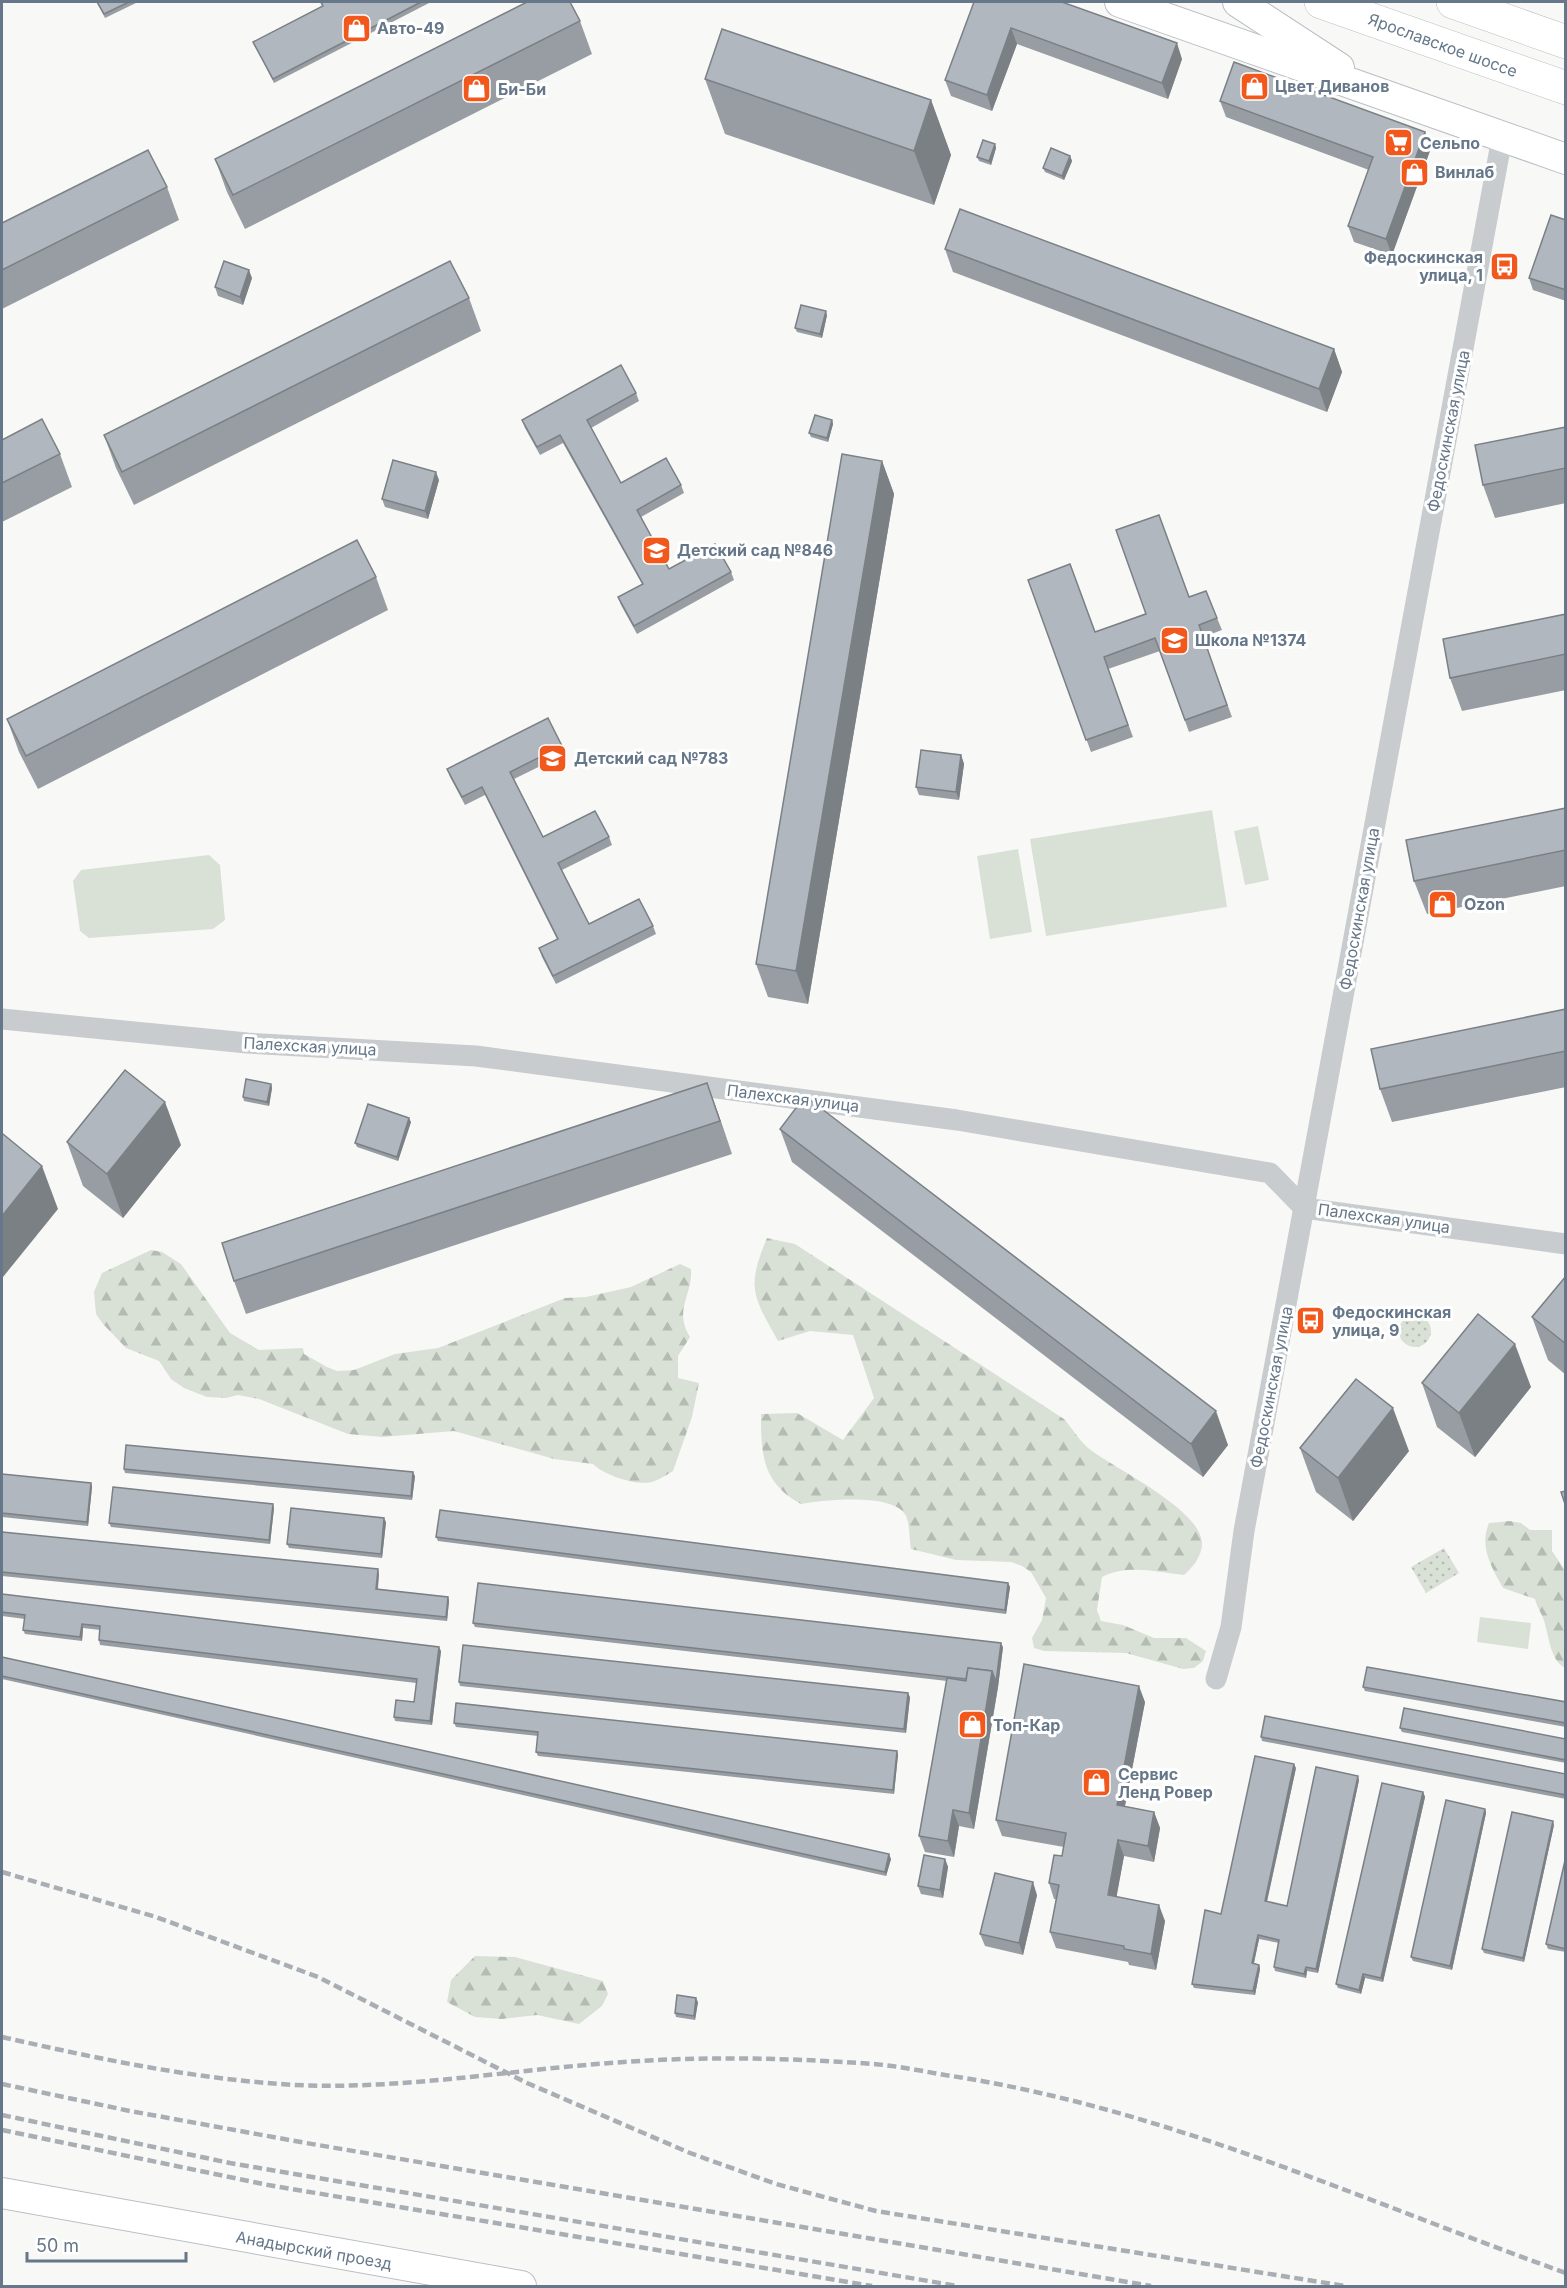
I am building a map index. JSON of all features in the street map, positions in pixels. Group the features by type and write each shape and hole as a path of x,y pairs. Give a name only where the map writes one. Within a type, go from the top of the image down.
{"main road":[{"name":"Ярославское шоссе","path":"1321,2 1566,88"},
{"path":"1453,2 1566,42"}],"street":[{"path":"1120,2 1566,159"},
{"path":"1238,2 1372,91"},
{"name":"Федоскинская улица","path":"1216,1679 1231,1627 1244,1531 1502,138"},
{"name":"Палехская улица","path":"2,1019 247,1043 476,1056 957,1120 1270,1173 1304,1208 1566,1244"},
{"name":"Анадырский проезд","path":"2,2193 521,2286"}],"green space":[{"path":"1212,810 1227,907 1046,936 1030,839"},
{"path":"1258,826 1269,880 1245,885 1234,831"},
{"path":"1018,849 1032,932 990,939 977,856"},
{"path":"209,855 220,865 225,920 213,929 89,938 80,931 73,881 81,870"},
{"path":"767,1238 795,1244 1064,1419 1088,1448 1154,1490 1188,1517 1198,1531 1202,1548 1187,1572 1184,1575 1132,1570 1102,1577 1097,1610 1101,1621 1123,1625 1154,1638 1186,1638 1206,1651 1203,1661 1194,1668 1183,1669 1126,1653 1044,1651 1034,1648 1032,1638 1042,1620 1046,1598 1031,1572 1022,1566 1011,1562 956,1560 911,1549 906,1516 899,1508 888,1503 841,1500 801,1504 778,1487 771,1477 763,1455 761,1414 797,1413 843,1440 874,1398 853,1335 810,1331 778,1341 763,1313 755,1291 756,1269"},
{"path":"151,1250 162,1252 181,1264 230,1333 259,1350 303,1348 304,1354 337,1371 354,1370 395,1354 438,1348 565,1298 586,1297 631,1287 680,1264 691,1269 691,1279 683,1310 685,1327 690,1337 678,1356 678,1378 699,1383 692,1417 673,1471 660,1479 645,1483 612,1476 593,1464 554,1459 454,1431 382,1437 348,1434 259,1399 238,1395 226,1398 207,1397 184,1388 171,1379 159,1361 126,1348 96,1314 94,1292 102,1273"},
{"path":"1415,1315 1426,1320 1431,1331 1426,1342 1415,1347 1404,1342 1399,1331 1404,1320"},
{"path":"1510,1521 1521,1523 1530,1530 1552,1530 1552,1551 1565,1570 1565,1668 1553,1654 1535,1599 1503,1588 1488,1556 1485,1540 1489,1523"},
{"path":"1444,1548 1459,1573 1426,1593 1411,1567"},
{"path":"1480,1617 1531,1623 1528,1649 1477,1642"},
{"path":"475,1956 515,1957 603,1981 608,1994 602,2006 579,2024 537,2015 502,2019 475,2017 447,2002 451,1980"}],"building":[{"path":"97,2 129,2 104,14"},
{"path":"321,2 421,2 273,79 253,42 323,6"},
{"path":"527,2 570,2 580,21 233,195 215,159"},
{"path":"974,2 1062,2 1177,43 1162,83 1011,28 987,95 945,80"},
{"path":"722,29 931,100 914,151 705,79"},
{"path":"1234,62 1425,132 1386,239 1348,226 1373,157 1220,101"},
{"path":"983,140 995,144 989,161 977,157"},
{"path":"1051,148 1070,156 1062,176 1043,168"},
{"path":"148,150 167,187 2,270 2,223"},
{"path":"960,209 1334,349 1319,389 945,249"},
{"path":"1551,215 1566,220 1566,290 1529,278"},
{"path":"224,261 249,270 240,297 215,287"},
{"path":"450,261 469,298 122,472 104,435"},
{"path":"801,305 826,311 820,334 795,328"},
{"path":"621,365 636,393 587,420 621,483 666,458 681,485 637,510 669,569 715,544 731,572 634,626 618,597 643,584 560,435 537,447 522,420"},
{"path":"815,415 832,420 827,438 809,433"},
{"path":"42,419 60,454 2,483 2,440"},
{"path":"1566,427 1566,468 1483,485 1475,445"},
{"path":"842,454 882,461 796,971 756,964"},
{"path":"393,460 436,472 425,511 382,499"},
{"path":"1159,515 1189,597 1206,591 1217,618 1199,625 1227,705 1185,720 1155,638 1104,657 1128,725 1086,740 1028,580 1070,564 1095,632 1146,614 1116,530"},
{"path":"357,540 376,577 26,756 7,719"},
{"path":"1566,614 1566,654 1450,678 1443,639"},
{"path":"548,718 562,746 510,772 543,837 595,811 609,837 558,863 589,924 639,899 653,926 553,976 539,948 558,939 482,787 462,797 447,769"},
{"path":"921,750 961,755 956,792 916,787"},
{"path":"1566,808 1566,850 1414,881 1406,840"},
{"path":"1566,1009 1566,1051 1380,1089 1371,1049"},
{"path":"125,1070 165,1102 107,1174 67,1142"},
{"path":"246,1079 271,1084 267,1102 243,1097"},
{"path":"707,1083 720,1121 234,1281 222,1243"},
{"path":"805,1096 1216,1411 1191,1444 780,1129"},
{"path":"368,1104 409,1118 397,1157 355,1143"},
{"path":"2,1135 42,1166 2,1216"},
{"path":"1566,1276 1566,1344 1532,1317"},
{"path":"1478,1314 1515,1344 1459,1413 1422,1383"},
{"path":"1356,1379 1393,1408 1338,1478 1300,1448"},
{"path":"126,1445 413,1472 411,1496 124,1469"},
{"path":"2,1474 91,1483 87,1522 2,1513"},
{"path":"113,1487 273,1504 269,1540 109,1523"},
{"path":"1566,1491 1566,1507 1561,1492"},
{"path":"291,1508 384,1518 381,1554 287,1544"},
{"path":"440,1510 1008,1583 1005,1610 436,1537"},
{"path":"2,1532 378,1569 376,1589 448,1597 446,1617 2,1572"},
{"path":"478,1583 1001,1643 996,1682 992,1671 968,1668 966,1679 473,1623"},
{"path":"2,1594 439,1647 430,1721 394,1717 396,1700 414,1702 417,1679 99,1640 100,1626 82,1624 80,1637 23,1630 25,1615 2,1612"},
{"path":"463,1645 908,1693 904,1729 459,1682"},
{"path":"2,1657 889,1854 885,1872 2,1676"},
{"path":"1024,1664 1139,1686 1117,1805 1154,1812 1148,1846 1118,1840 1108,1895 1159,1905 1151,1954 1124,1949 1124,1946 1050,1932 1059,1885 1049,1883 1054,1855 1062,1856 1066,1833 996,1820"},
{"path":"1367,1667 1566,1702 1566,1723 1363,1687"},
{"path":"968,1668 992,1671 969,1813 953,1810 948,1841 919,1836 947,1678 966,1681"},
{"path":"456,1703 897,1751 893,1790 536,1752 538,1732 454,1723"},
{"path":"1404,1708 1566,1739 1566,1760 1400,1728"},
{"path":"1265,1716 1566,1774 1566,1795 1261,1737"},
{"path":"1255,1756 1294,1764 1265,1901 1287,1906 1316,1767 1358,1776 1316,1969 1306,1967 1304,1974 1274,1967 1279,1940 1258,1935 1252,1963 1259,1965 1253,1991 1192,1984 1205,1910 1221,1914"},
{"path":"1382,1783 1423,1792 1381,1978 1363,1974 1359,1990 1336,1984"},
{"path":"1446,1800 1485,1809 1450,1966 1411,1957"},
{"path":"1512,1812 1553,1821 1523,1958 1482,1949"},
{"path":"924,1855 945,1859 940,1890 918,1886"},
{"path":"1566,1856 1566,1949 1546,1944"},
{"path":"995,1873 1033,1882 1019,1943 980,1934"},
{"path":"677,1995 696,1998 694,2016 675,2013"}],"railway":[{"path":"2,1872 156,1917 318,1977 527,2083 690,2153 776,2184 876,2211 1345,2286"},
{"path":"2,2037 183,2073 295,2085 336,2086 419,2082 583,2065 686,2059 812,2060 901,2067 1026,2090 1105,2109 1183,2132 1566,2273"},
{"path":"2,2084 130,2111 306,2143 1151,2286"},
{"path":"2,2115 230,2163 958,2286"},
{"path":"2,2130 268,2185 872,2286"}],"place":[{"name":"Авто-49","path":"356,28"},
{"name":"Цвет Диванов","path":"1254,86"},
{"name":"Би-Би","path":"477,89"},
{"name":"Сельпо","path":"1399,143"},
{"name":"Винлаб","path":"1414,172"},
{"name":"Федоскинская улица, 1","path":"1504,266"},
{"name":"Детский сад №846","path":"656,550"},
{"name":"Школа №1374","path":"1174,640"},
{"name":"Детский сад №783","path":"553,758"},
{"name":"Ozon","path":"1443,904"},
{"name":"Федоскинская улица, 9","path":"1311,1321"},
{"name":"Топ-Кар","path":"972,1725"},
{"name":"Сервис Ленд Ровер","path":"1097,1783"}]}
